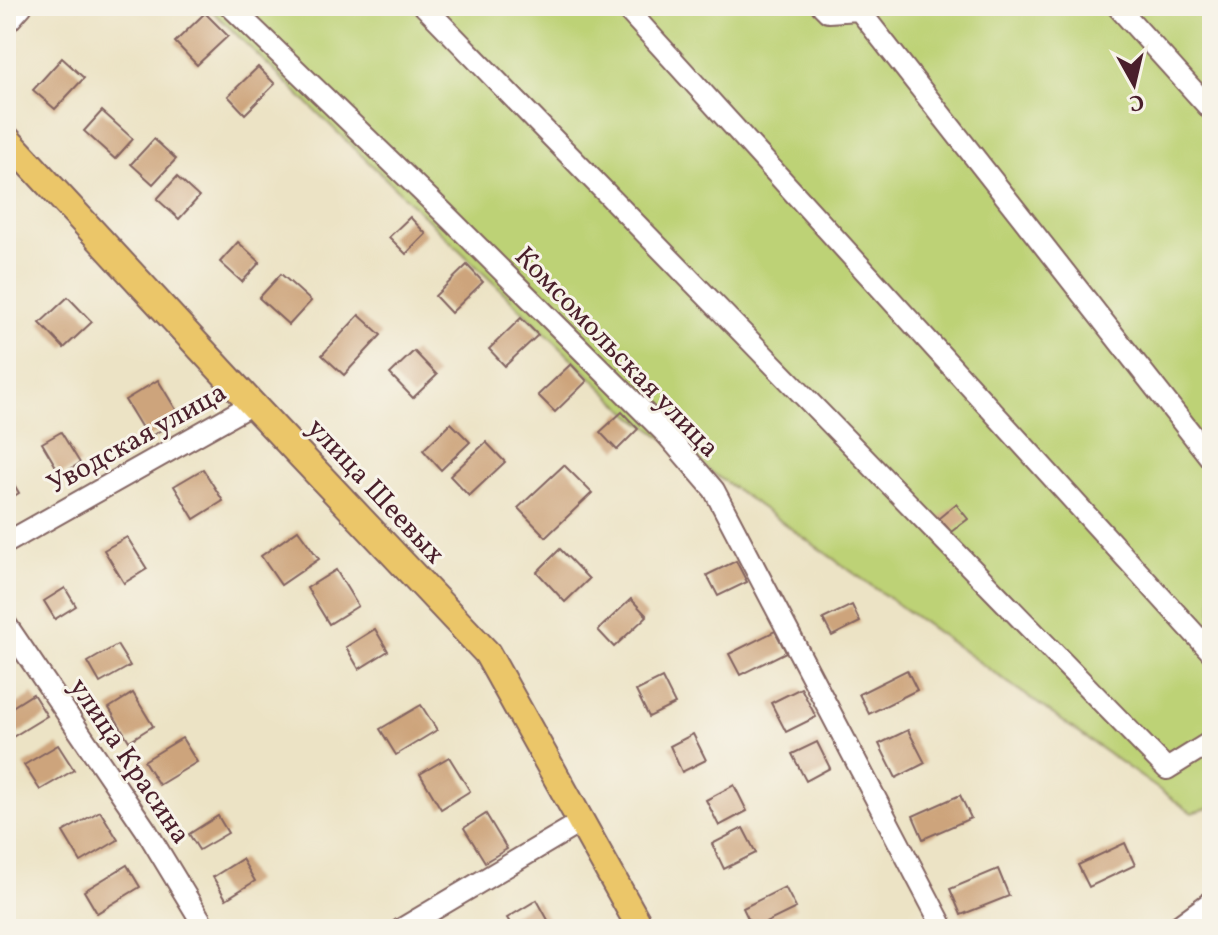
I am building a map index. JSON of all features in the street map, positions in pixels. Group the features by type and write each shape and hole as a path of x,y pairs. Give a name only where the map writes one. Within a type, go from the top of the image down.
{"main road":[{"name":"улица Шеевых","path":"6,138 487,653 641,929"}],"street":[{"path":"6,24 22,6"},
{"name":"Комсомольская улица","path":"230,6 655,423 714,490 944,929"},
{"path":"424,6 1167,769 1212,741"},
{"path":"624,6 1212,653"},
{"path":"822,6 828,12 859,10 1212,460"},
{"path":"1117,6 1212,111"},
{"name":"Уводская улица","path":"6,543 252,404"},
{"name":"улица Красина","path":"6,624 146,830 206,929"},
{"path":"401,929 581,822"},
{"path":"1174,929 1212,901"}],"green space":[{"path":"207,6 1212,6 1212,807 1192,813 628,413"}],"building":[{"path":"205,13 228,36 197,65 175,42"},
{"path":"62,58 84,78 55,109 33,90"},
{"path":"258,67 275,84 245,114 228,96"},
{"path":"102,111 133,139 115,159 84,131"},
{"path":"154,139 176,159 153,184 131,164"},
{"path":"177,177 199,197 179,219 157,199"},
{"path":"410,217 426,234 406,254 389,237"},
{"path":"238,242 260,262 242,282 220,262"},
{"path":"467,265 483,282 451,313 435,296"},
{"path":"281,274 311,301 289,325 259,298"},
{"path":"68,297 92,322 64,348 40,323"},
{"path":"359,315 381,335 344,375 322,355"},
{"path":"521,318 538,335 505,366 489,349"},
{"path":"414,351 437,375 413,398 390,374"},
{"path":"571,364 587,381 555,412 538,395"},
{"path":"158,380 181,418 148,438 125,400"},
{"path":"622,412 638,429 617,450 600,432"},
{"path":"451,423 470,442 441,470 423,450"},
{"path":"61,432 80,463 61,475 42,443"},
{"path":"486,442 505,462 469,496 450,476"},
{"path":"564,465 592,493 546,537 518,508"},
{"path":"203,469 223,501 194,519 174,486"},
{"path":"6,471 19,493 6,501"},
{"path":"956,504 968,519 951,532 939,518"},
{"path":"298,530 319,559 281,585 261,556"},
{"path":"127,537 147,569 124,583 104,550"},
{"path":"560,549 589,579 565,602 537,572"},
{"path":"736,561 747,582 718,596 707,575"},
{"path":"336,570 358,606 329,624 307,588"},
{"path":"65,588 76,606 55,619 44,601"},
{"path":"631,599 647,616 614,647 598,630"},
{"path":"852,605 860,622 832,636 823,619"},
{"path":"375,629 388,651 359,669 346,647"},
{"path":"775,631 786,652 740,675 729,654"},
{"path":"117,645 130,666 100,683 88,662"},
{"path":"907,670 917,690 869,714 859,694"},
{"path":"662,678 675,704 649,717 636,691"},
{"path":"801,688 816,717 786,732 771,703"},
{"path":"133,693 153,726 129,741 109,708"},
{"path":"33,694 47,716 6,741 6,711"},
{"path":"421,705 437,730 396,755 380,729"},
{"path":"908,730 925,763 896,778 879,744"},
{"path":"693,734 706,760 682,772 670,746"},
{"path":"182,738 197,762 159,785 144,761"},
{"path":"817,742 830,768 806,781 792,754"},
{"path":"58,745 74,770 40,790 24,765"},
{"path":"449,757 470,791 441,809 420,774"},
{"path":"734,785 747,811 719,826 706,800"},
{"path":"960,795 971,818 923,839 913,816"},
{"path":"100,811 118,840 81,862 63,832"},
{"path":"486,814 507,849 485,862 464,828"},
{"path":"218,816 228,833 199,850 189,834"},
{"path":"743,828 756,853 724,869 712,844"},
{"path":"1125,843 1135,865 1089,887 1078,865"},
{"path":"242,859 255,881 226,899 213,877"},
{"path":"127,865 140,887 97,913 84,891"},
{"path":"998,869 1009,896 961,915 950,889"},
{"path":"785,887 796,908 753,929 743,908"},
{"path":"537,900 548,920 534,929 514,929 507,918"}]}
